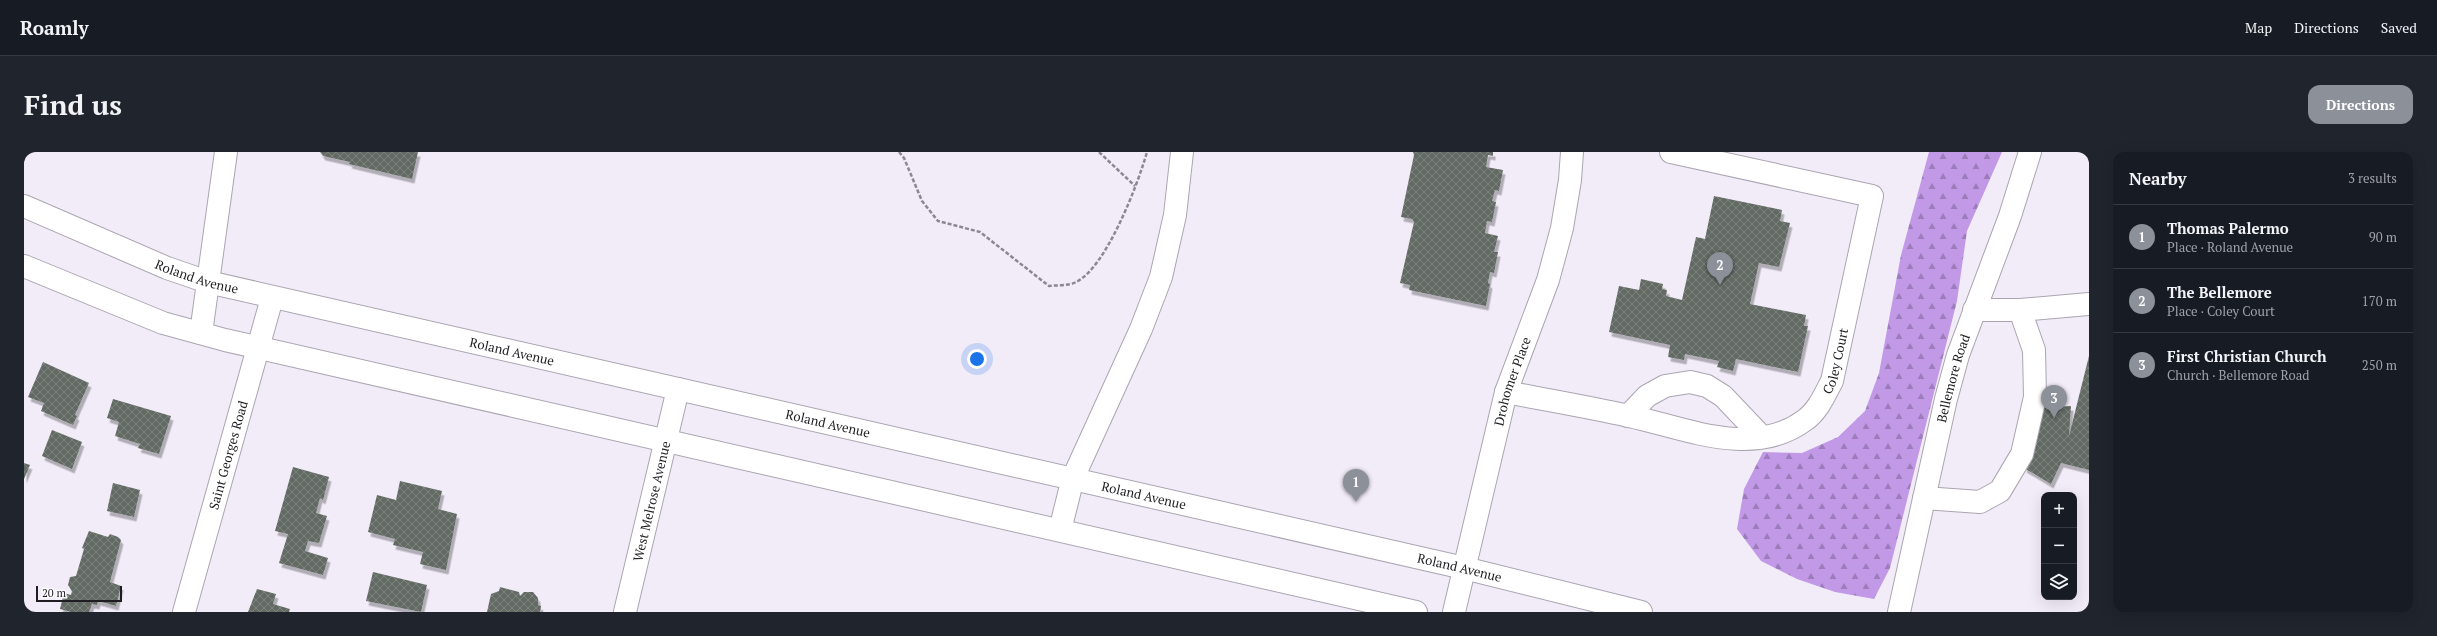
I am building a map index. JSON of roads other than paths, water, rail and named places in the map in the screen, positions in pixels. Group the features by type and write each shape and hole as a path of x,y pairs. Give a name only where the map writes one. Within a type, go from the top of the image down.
{"street":[{"path":"201,333 226,152"},
{"path":"1060,530 1073,478 1141,329 1161,277 1176,215 1182,152"},
{"name":"Drohomer Place","path":"1454,612 1506,392 1548,280 1562,228 1570,180 1572,152"},
{"name":"Coley Court","path":"1506,392 1628,416 1725,439 1746,440 1787,430 1806,420 1819,405 1832,380 1872,196 1671,152"},
{"name":"Bellemore Road","path":"1899,612 1946,399 1974,310 2010,216 2030,152"},
{"name":"Roland Avenue","path":"24,206 167,268 208,282 272,298 1073,478 1464,568 1641,612"},
{"path":"24,266 133,312 163,323 259,348 1416,612"},
{"name":"Saint Georges Road","path":"184,612 272,298"},
{"path":"1974,310 2020,310 2089,304"},
{"path":"1924,498 1980,502 2000,491 2022,454 2035,397 2034,350 2020,310"},
{"path":"1628,416 1647,396 1659,389 1665,386 1690,382 1707,386 1723,396 1762,437"},
{"name":"West Melrose Avenue","path":"625,612 678,389"}],"place":[{"name":"The Bellemore","path":"1720,285"},
{"name":"First Christian Church","path":"2054,418"},
{"name":"Thomas Palermo","path":"1356,502"}]}
